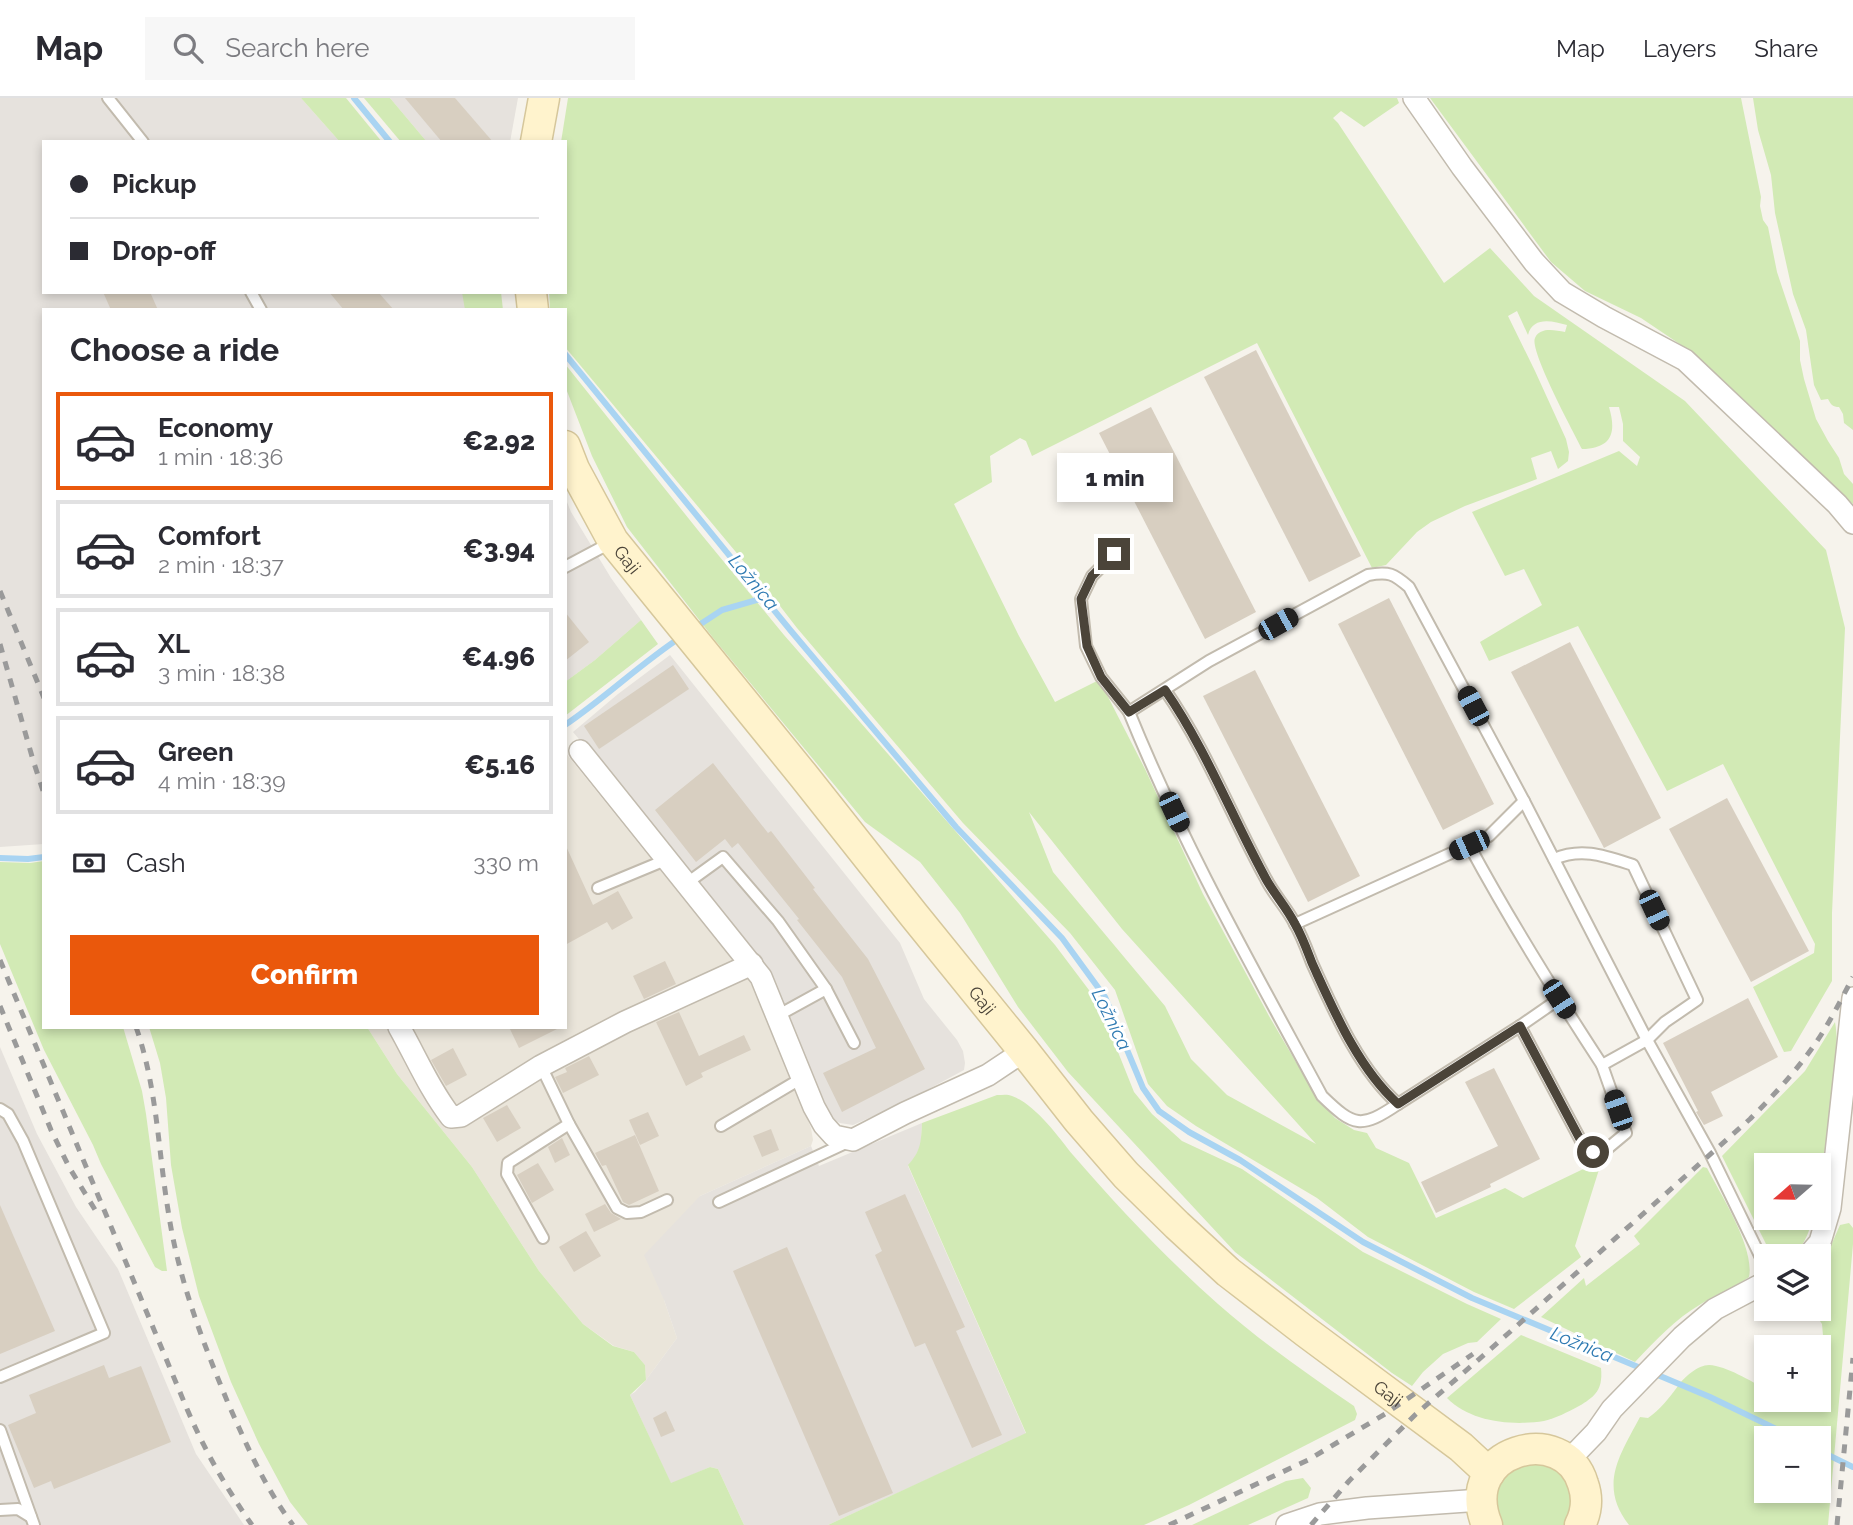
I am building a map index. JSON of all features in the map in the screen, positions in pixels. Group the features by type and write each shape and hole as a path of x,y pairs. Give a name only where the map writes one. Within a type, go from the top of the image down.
{"street":[{"path":"537,140 544,98"},
{"path":"1414,98 1526,251 1562,292 1685,360 1828,495 1853,523"},
{"name":"Gaji","path":"567,451 613,541 1079,1121 1126,1175 1228,1272 1461,1447 1486,1499"},
{"path":"580,751 761,976 814,1107 834,1136 853,1140 988,1074 1024,1051"},
{"path":"400,1029 439,1101 451,1117 461,1116 541,1066 625,1022 752,964"},
{"path":"1818,1244 1830,1208 1853,998"},
{"path":"1568,1461 1596,1432 1612,1409 1682,1337 1715,1309 1754,1288"},
{"path":"1287,1525 1320,1514 1486,1499 1500,1460 1516,1451 1534,1448 1556,1453 1568,1461 1581,1477 1587,1496 1585,1515 1580,1525"}],"lane":[{"path":"108,98 142,140"},
{"path":"567,566 613,541"},
{"path":"1114,554 1092,576 1081,599 1087,646 1101,677 1129,712 1215,900 1322,1096 1341,1115 1359,1123 1372,1120 1559,999"},
{"path":"1129,712 1209,661 1368,575 1395,575 1409,587 1524,801 1647,1040 1710,1153 1754,1244"},
{"path":"1165,690 1210,766 1267,881 1295,924 1336,1016 1370,1072 1398,1104"},
{"path":"1295,924 1489,836 1524,801"},
{"path":"1469,845 1503,908 1602,1065 1626,1133 1608,1148 1593,1152 1581,1141 1520,1026"},
{"path":"1554,859 1578,852 1606,856 1633,865 1697,1000 1665,1022 1647,1040 1602,1065"},
{"path":"687,883 723,857 778,921 826,989 854,1043"},
{"path":"598,888 668,859"},
{"path":"777,1016 826,989"},
{"path":"541,1066 569,1124 617,1208 626,1213 641,1212 667,1200"},
{"path":"721,1126 802,1078"},
{"path":"0,1109 8,1114 23,1141 104,1333 0,1377"},
{"path":"543,1238 507,1174 508,1163 569,1124"},
{"path":"719,1202 853,1140"},
{"path":"0,1430 34,1522"},
{"path":"0,1510 18,1509 34,1522"}],"shaded area":[{"path":"0,98 301,98 338,140 42,140 42,294 473,294 490,308 42,308 42,844 0,847"},
{"path":"390,98 518,98 510,140 425,140"},
{"path":"567,502 611,578 641,620 567,681"},
{"path":"670,655 900,943 924,999 963,1051 964,1070 901,1104 853,1125 829,1118 768,972 679,859 573,732"},
{"path":"567,754 750,982 768,1018 811,1128 813,1140 811,1146 700,1196 664,1300 677,1338 646,1380 645,1365 634,1352 614,1346 583,1324 539,1271 472,1167 397,1074 368,1029 567,1029"},
{"path":"0,1047 37,1134 76,1207 118,1269 196,1454 244,1525 0,1525"},
{"path":"922,1123 921,1145 908,1166 1026,1434 828,1525 744,1525 718,1469 710,1467 671,1484 630,1395 646,1380 677,1338 644,1255 700,1196 811,1146 819,1166"}],"green space":[{"path":"301,98 346,98 380,140 338,140"},
{"path":"364,98 390,98 425,140 399,140"},
{"path":"568,98 1397,98 1399,103 1364,127 1341,111 1333,118 1444,283 1490,248 1534,296 1685,401 1826,550 1845,628 1832,913 1832,981 1791,1051 1784,1052 1753,987 1814,953 1815,944 1723,764 1667,791 1578,626 1489,661 1480,642 1542,605 1524,569 1505,576 1472,512 1619,451 1637,466 1640,457 1623,441 1619,407 1609,407 1612,432 1609,438 1600,446 1582,449 1545,374 1535,346 1535,338 1540,332 1565,332 1567,325 1539,322 1530,329 1528,335 1517,311 1508,316 1566,439 1568,461 1558,469 1551,451 1531,458 1537,479 1431,522 1417,532 1386,565 1372,568 1257,343 1032,456 1026,441 1020,438 990,456 992,482 954,504 1055,702 1097,681 1106,693 1203,894 1317,1098 1335,1118 1354,1130 1367,1133 1376,1148 1409,1163 1436,1218 1505,1188 1523,1198 1602,1160 1575,1246 1581,1257 1514,1309 1474,1292 1368,1237 1317,1198 1167,1106 1148,1084 1115,990 1070,933 963,823 797,628 567,349 567,308 550,308 549,294 567,294 567,140 561,140","holes":["1029,812 1122,929 1316,1144 1227,1095 1191,1059 1165,1006 1053,872"]},
{"path":"1430,98 1741,98 1761,197 1763,220 1768,227 1777,272 1800,341 1804,379 1816,419 1839,458 1844,474 1853,484 1853,504 1805,462 1756,411 1690,351 1641,318 1585,291 1551,262"},
{"path":"1753,98 1853,98 1853,430 1844,423 1839,407 1832,405 1828,399 1821,400 1814,385 1806,330 1793,294 1775,213 1771,175 1758,130"},
{"path":"462,294 501,294 503,308 465,308"},
{"path":"567,366 784,635 1055,945 1098,1002 1134,1092 1152,1114 1182,1141 1242,1169 1363,1252 1501,1319 1477,1342 1443,1354 1412,1386 1235,1252 1068,1072 1018,1007 960,913 920,862 865,822 714,639 627,527 592,456 567,391"},
{"path":"641,620 658,644 567,714 567,681"},
{"path":"42,861 42,1029 124,1029 142,1091 167,1271 155,1267 101,1164 44,1050 0,944 0,862"},
{"path":"1835,1022 1836,1063 1824,1153 1754,1153 1754,1220 1722,1156 1805,1071"},
{"path":"150,1029 368,1029 397,1074 472,1167 539,1271 583,1324 613,1346 634,1352 645,1365 646,1380 630,1395 671,1483 710,1467 718,1469 744,1525 308,1525 290,1502 259,1444 231,1382 199,1296 182,1228 171,1165 166,1098 160,1063"},
{"path":"997,1095 1021,1100 1037,1113 1107,1194 1180,1269 1250,1331 1354,1406 1357,1414 1355,1420 1189,1505 1144,1525 828,1525 1026,1433 908,1165 920,1146 922,1123"},
{"path":"1703,1167 1707,1168 1742,1237 1747,1252 1749,1277 1683,1316 1635,1362 1541,1317 1584,1278 1586,1286 1640,1244 1634,1236"},
{"path":"1849,1223 1853,1228 1853,1244 1831,1491 1831,1426 1754,1426 1754,1503 1830,1503 1828,1525 1629,1525 1615,1497 1614,1483 1615,1470 1625,1444 1640,1417 1648,1418 1696,1369 1716,1366 1754,1383 1754,1412 1831,1412 1831,1335 1823,1335 1820,1321 1831,1321 1831,1245 1840,1225"},
{"path":"1759,1230 1809,1230 1802,1244 1766,1244"},
{"path":"1521,1335 1601,1368 1601,1381 1594,1395 1566,1413 1548,1420 1519,1423 1479,1417 1456,1406 1447,1398"},
{"path":"1526,1460 1559,1469 1574,1495 1566,1525 1501,1525 1494,1488 1501,1476"},
{"path":"1303,1478 1311,1488 1308,1498 1248,1525 1192,1525 1286,1481"}],"building":[{"path":"405,98 455,98 491,140 440,140"},
{"path":"104,294 151,294 157,308 110,308"},
{"path":"331,294 380,294 392,308 342,308"},
{"path":"1256,350 1361,556 1309,582 1204,377"},
{"path":"1151,407 1256,612 1205,639 1099,433"},
{"path":"1389,598 1494,804 1443,830 1338,624"},
{"path":"567,614 589,642 567,659"},
{"path":"1570,642 1661,818 1604,848 1511,672"},
{"path":"673,665 689,689 599,749 584,726"},
{"path":"1255,670 1360,876 1308,902 1203,696"},
{"path":"713,763 768,833 771,831 868,959 925,1069 842,1112 823,1073 876,1048 842,977 738,843 732,848 725,839 696,862 655,810"},
{"path":"1727,798 1809,951 1751,982 1669,829"},
{"path":"567,848 593,905 618,891 633,918 612,930 607,922 567,944"},
{"path":"665,961 676,984 644,999 633,976"},
{"path":"1748,998 1778,1057 1711,1092 1723,1116 1704,1125 1663,1043"},
{"path":"679,1012 699,1056 744,1035 751,1050 701,1073 703,1077 686,1086 656,1022"},
{"path":"510,1029 557,1029 519,1048"},
{"path":"453,1048 467,1075 446,1086 431,1060"},
{"path":"589,1056 599,1075 563,1093 555,1077 567,1072 565,1068"},
{"path":"1494,1068 1540,1159 1490,1184 1491,1187 1436,1213 1421,1182 1498,1146 1465,1082"},
{"path":"507,1105 521,1128 497,1142 483,1118"},
{"path":"648,1112 659,1136 640,1145 629,1120"},
{"path":"771,1129 779,1150 762,1157 753,1136"},
{"path":"635,1135 659,1191 629,1205 623,1202 606,1165 602,1166 595,1153"},
{"path":"562,1138 570,1155 555,1163 548,1147"},
{"path":"538,1163 554,1190 532,1203 517,1175"},
{"path":"905,1194 965,1327 956,1331 1002,1435 972,1448 925,1343 915,1347 875,1255 882,1251 865,1212"},
{"path":"605,1204 611,1213 621,1219 594,1232 585,1214"},
{"path":"0,1205 55,1331 0,1354"},
{"path":"586,1231 601,1256 574,1272 559,1247"},
{"path":"787,1247 893,1493 839,1516 733,1271"},
{"path":"104,1365 109,1378 141,1366 171,1442 54,1489 51,1481 34,1488 8,1425 36,1413 29,1395"},
{"path":"666,1411 675,1431 661,1437 653,1418"}],"waterway":[{"name":"Ložnica","path":"354,98 388,140"},
{"name":"Ložnica","path":"567,356 791,631 956,827 1062,938 1105,997 1143,1088 1159,1111 1189,1132 1240,1160 1363,1242 1472,1298 1643,1369"},
{"path":"696,627 722,610 764,598"},
{"path":"567,724 681,637"},
{"path":"0,858 42,857"},
{"name":"Ložnica","path":"1653,1373 1770,1426"},
{"name":"Ložnica","path":"1831,1456 1853,1467"}],"railway":[{"path":"0,591 42,693"},
{"path":"0,644 42,788"},
{"path":"0,960 194,1425 216,1469 252,1525"},
{"path":"1311,1525 1349,1481 1416,1414 1750,1119 1788,1079 1813,1046 1830,1021 1853,977"},
{"path":"0,1006 51,1130 69,1167 97,1213"},
{"path":"137,1029 153,1095 172,1235 192,1308 218,1379 250,1451 265,1481 293,1525"},
{"path":"1169,1525 1308,1460 1385,1414 1473,1354"},
{"path":"1837,1525 1853,1358"}],"route":[{"path":"1114,554 1092,576 1081,599 1087,646 1101,677 1129,712 1165,690 1177,707 1210,766 1267,881 1295,924 1336,1016 1384,1091 1398,1104 1520,1026 1581,1141 1593,1152"}]}
